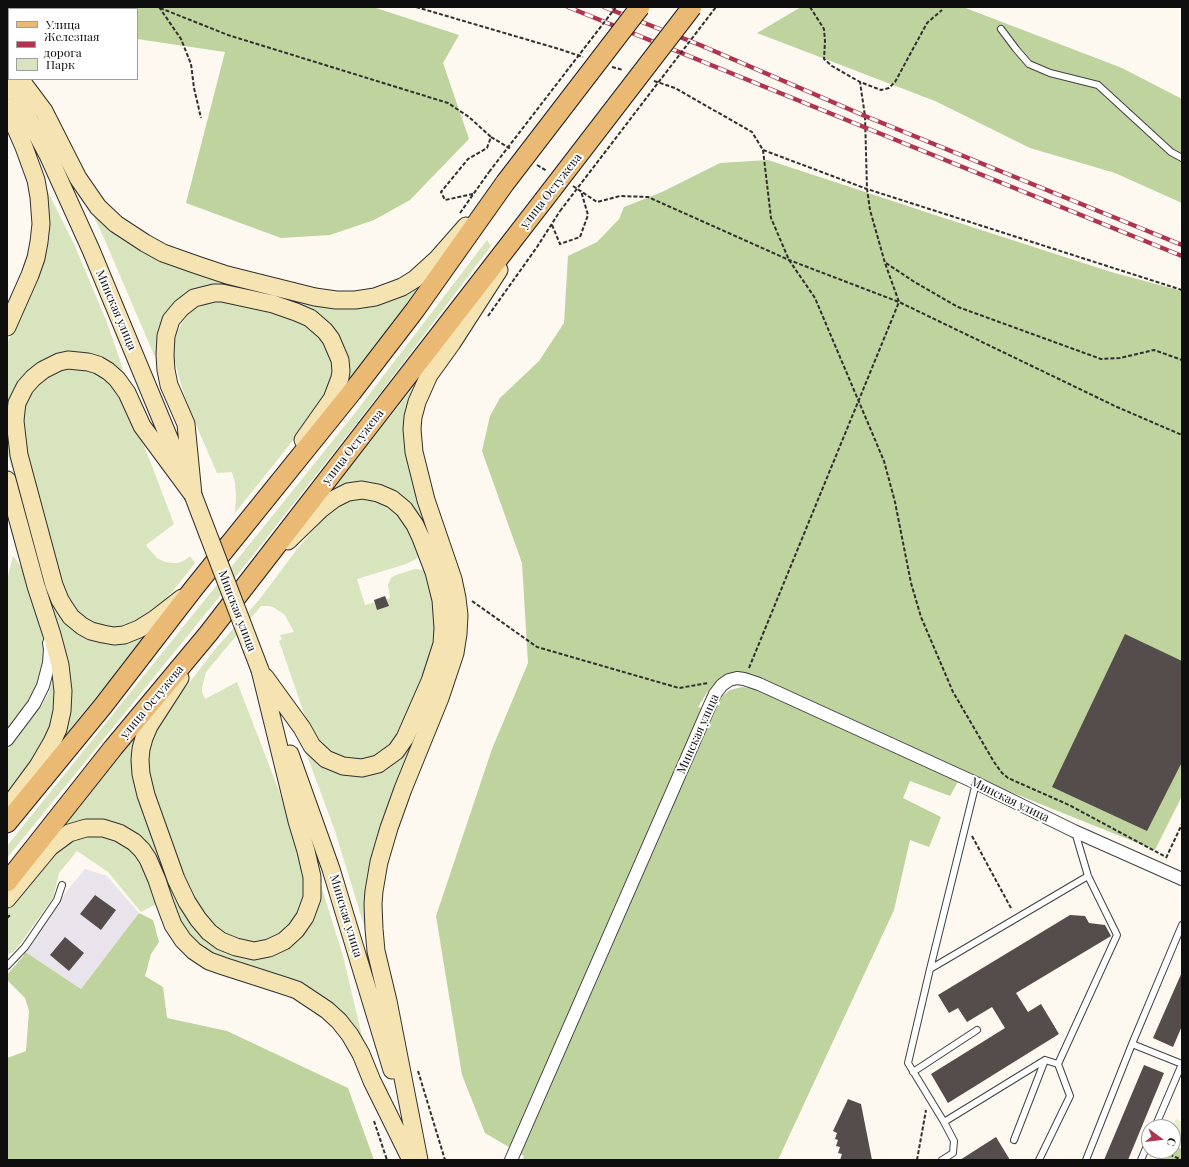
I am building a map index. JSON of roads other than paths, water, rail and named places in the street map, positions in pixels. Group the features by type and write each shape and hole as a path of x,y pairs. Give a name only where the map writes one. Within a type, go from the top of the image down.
{"main road":[{"path":"7,823 103,706 251,516 352,392 415,310 504,183 640,7"},
{"name":"улица Остужева","path":"7,882 113,748 208,634 260,568 692,7"}],"street":[{"name":"Минская улица","path":"7,80 48,155 91,250 193,495 260,670 332,869 419,1160"},
{"path":"21,80 44,111 86,191 98,207 116,224 163,253 190,263 227,275 315,297 336,300 355,300 375,297 402,287 415,279 437,259 504,183"},
{"path":"7,108 36,180 41,224 36,258 7,327"},
{"path":"419,1160 388,1002 376,950 373,911 374,891 379,862 389,828 403,789 440,698 455,653 459,616 453,579 426,500 414,452 412,429 413,417 422,388 429,375 452,343 543,201"},
{"path":"193,495 186,424 169,385 166,370 166,336 171,320 180,308 194,298 214,293 222,293 273,304 296,312 310,318 318,324 331,339 340,360 340,378 332,399 251,516"},
{"path":"193,495 142,426 127,393 117,379 108,371 98,365 88,362 68,360 59,362 43,370 25,387 17,403 15,421 19,454 54,585 60,600 71,617 91,631 114,636 124,635 139,629 155,619 194,588"},
{"path":"7,480 36,586 60,665 63,691 62,711 58,728 52,742 38,766 7,808"},
{"path":"260,568 321,509 334,499 348,492 362,490 378,493 392,499 404,510 415,524 434,572 441,600 444,628 442,644 430,680 404,738 396,751 378,764 362,768 342,766 326,759 312,746 302,728 260,670"},
{"path":"7,740 34,704 43,686 47,673 50,649 44,610"},
{"path":"208,634 149,726 141,749 141,774 146,796 176,879 187,902 198,919 210,932 222,941 236,947 254,950 269,948 284,941 296,930 305,917 312,898 312,877 260,670"},
{"name":"Минская улица","path":"511,1160 715,694 722,685 729,680 737,678 759,684 976,783 1074,831 1182,879"},
{"path":"7,899 50,847 69,833 86,828 103,828 119,833 134,842 148,858 173,925 183,940 194,951 209,961 296,990 327,1010 339,1021 350,1035 361,1054 372,1081 411,1160"}],"lane":[{"path":"1001,29 1029,64 1050,73 1098,85 1171,152 1182,158"},
{"path":"942,1160 953,1153 954,1142 944,1122 908,1063 976,783"},
{"path":"1039,1160 1070,1096 1058,1064 1117,935 1088,876 1074,831"},
{"path":"930,969 1088,876"},
{"path":"7,966 25,946 53,906 57,900 62,885"},
{"path":"1086,1160 1132,1044 1182,925"},
{"path":"913,1072 977,1030"},
{"path":"1132,1044 1182,1064 1158,1119"},
{"path":"944,1122 1045,1060 1058,1064"},
{"path":"1014,1140 1045,1060"}],"railway":[{"path":"568,7 1182,256"},
{"path":"604,7 700,45 865,116 1182,245"}]}
